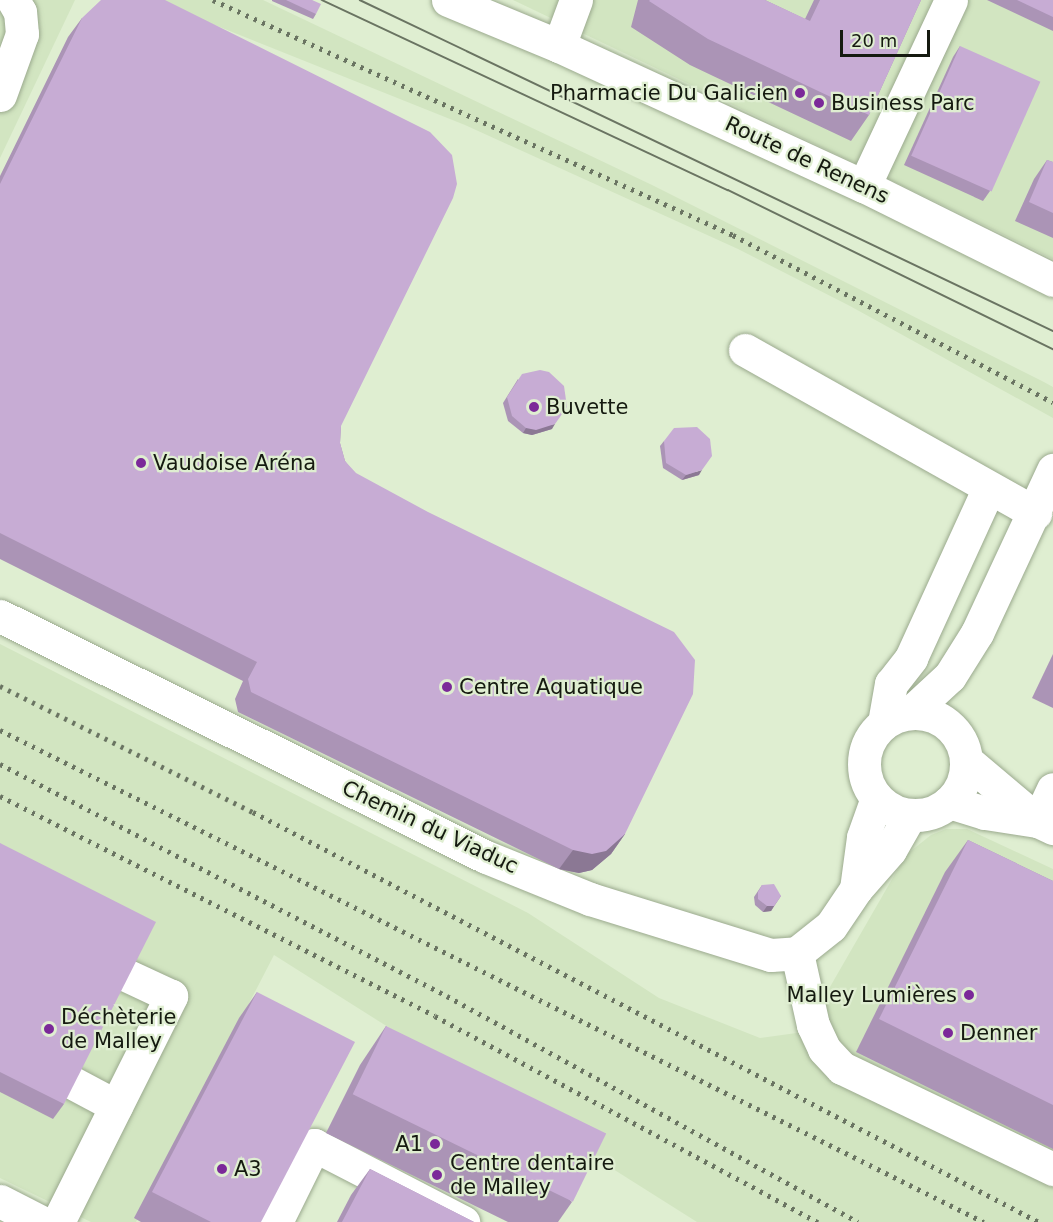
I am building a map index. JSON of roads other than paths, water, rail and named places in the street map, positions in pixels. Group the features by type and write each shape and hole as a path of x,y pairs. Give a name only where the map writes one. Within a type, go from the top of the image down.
{"street":[{"path":"0,95 22,34 20,12 13,0"},
{"name":"Route de Renens","path":"448,0 559,46 864,186 1053,280"},
{"path":"559,46 576,0"},
{"path":"864,186 951,0"},
{"path":"745,350 1035,513"},
{"path":"950,676 965,777 949,802 924,815 897,812 877,798 869,786 864,759 867,745 950,676 977,633 1035,513 1053,470"},
{"path":"897,718 891,684 911,658 988,488"},
{"name":"Chemin du Viaduc","path":"0,616 486,857 619,908 771,955 797,953"},
{"path":"897,718 927,714 1046,825"},
{"path":"1046,825 1053,789"},
{"path":"856,889 863,837 877,798"},
{"path":"949,802 985,813 1046,825"},
{"path":"910,815 890,850 856,889 831,926 797,953 813,1025 824,1049 842,1068 1053,1169"},
{"path":"58,1222 171,996 126,975"},
{"path":"72,1082 116,1106"},
{"path":"276,1222 314,1145 464,1222"},
{"path":"0,1201 41,1222"}],"tram line":[{"path":"322,0 728,190 1053,349"},
{"path":"360,0 1053,331"}],"railway":[{"path":"213,0 733,235 1053,402"},
{"path":"0,686 253,812 1039,1222"},
{"path":"0,730 984,1222"},
{"path":"0,764 447,996 858,1222"},
{"path":"0,796 435,1016 818,1222"}],"place":[{"name":"Pharmacie Du Galicien","path":"800,93"},
{"name":"Business Parc","path":"819,103"},
{"name":"Buvette","path":"534,407"},
{"name":"Vaudoise Aréna","path":"141,463"},
{"name":"Centre Aquatique","path":"447,687"},
{"name":"Malley Lumières","path":"969,995"},
{"name":"Déchèterie de Malley","path":"49,1029"},
{"name":"Denner","path":"948,1033"},
{"name":"A1","path":"435,1144"},
{"name":"A3","path":"222,1169"},
{"name":"Centre dentaire de Malley","path":"437,1175"}]}
